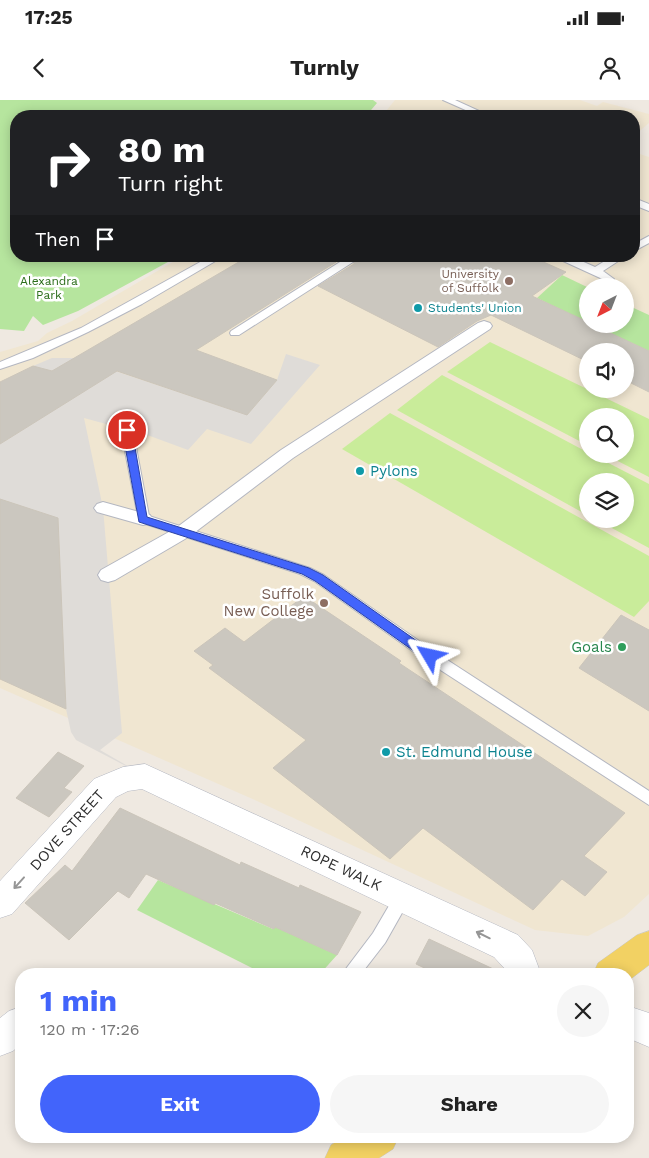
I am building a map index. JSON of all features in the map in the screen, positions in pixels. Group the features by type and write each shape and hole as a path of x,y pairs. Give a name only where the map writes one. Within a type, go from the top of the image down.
{"main road":[{"path":"618,968 649,946"},
{"path":"344,1158 369,1143"}],"street":[{"path":"108,575 183,532 287,454 484,326"},
{"path":"102,508 143,519"},
{"name":"ROPE WALK","path":"145,776 506,946 520,961 522,968"},
{"name":"DOVE STREET","path":"0,904 105,788 123,779 145,776"},
{"path":"634,1024 649,1030"},
{"path":"0,1040 15,1028"}],"lane":[{"path":"447,100 471,110"},
{"path":"0,366 42,351 98,324 208,262"},
{"path":"235,333 348,262"},
{"path":"575,262 607,278"},
{"path":"596,271 611,262"},
{"path":"127,430 143,519 306,571 319,578 430,656 649,799"},
{"path":"355,968 379,938 403,897"}],"shaded area":[{"path":"395,100 580,100 597,106 603,102 634,110 387,110"},
{"path":"640,112 649,114 649,123 640,131"},
{"name":"Suffolk New College","path":"640,154 649,157 649,894 624,917 588,936 535,930 257,801 0,688 0,352 38,341 47,333 72,321 173,262 640,262"},
{"path":"286,354 320,365 251,444 207,429 188,450 150,436 84,418 103,508 122,733 100,750 145,776 76,740 71,732 66,709 58,519 0,499 0,444 94,384 33,366 52,358 76,358 247,415 277,380"}],"green space":[{"name":"Alexandra Park","path":"0,100 373,100 377,103 371,110 10,110 10,262 168,262 78,311 43,325 33,316 24,331 0,329"},
{"path":"562,275 579,283 579,318 537,298"},
{"path":"634,308 649,315 649,351 610,333 634,333"},
{"path":"490,342 579,385 579,398 606,398 626,408 579,408 579,441 447,372"},
{"path":"442,375 579,448 579,463 608,463 628,473 579,473 579,511 397,410"},
{"path":"634,412 649,419 649,477 622,463 634,463"},
{"path":"390,413 579,517 579,528 598,528 649,556 649,601 634,617 342,449"},
{"path":"634,476 649,484 649,548 612,528 634,528"},
{"path":"158,880 273,929 275,927 337,955 325,968 252,968 137,910"}],"building":[{"path":"239,262 336,262 196,350 277,380 247,415 117,371 0,444 0,382 33,366 52,371"},
{"path":"354,262 544,262 566,272 532,296 579,318 579,333 610,333 632,343 579,343 579,358 491,315 477,321 438,347 318,286 354,264"},
{"path":"634,344 649,351 649,392 634,384"},
{"path":"0,499 58,518 66,709 0,679"},
{"name":"St. Edmund House","path":"304,596 401,661 399,663 625,813 584,856 607,872 585,896 562,879 533,910 423,828 390,859 273,768 306,740 209,668 213,665 194,651 225,628 244,642"},
{"name":"Goals","path":"621,615 649,630 649,711 579,668"},
{"path":"58,752 84,766 64,788 72,792 49,817 16,798"},
{"path":"120,808 240,865 241,862 299,888 300,885 361,912 337,955 275,927 274,929 215,903 214,905 146,874 129,898 118,891 69,940 25,903 65,865 72,871"},
{"path":"429,939 491,968 424,968 416,964"}],"place":[{"name":"University of Suffolk","path":"509,281"},
{"name":"Students' Union","path":"418,308"},
{"name":"Pylons","path":"360,471"},
{"name":"Suffolk New College","path":"324,603"},
{"name":"Goals","path":"622,647"},
{"name":"St. Edmund House","path":"386,752"}],"route":[{"path":"127,430 143,519 306,571 319,578 430,656"}]}
